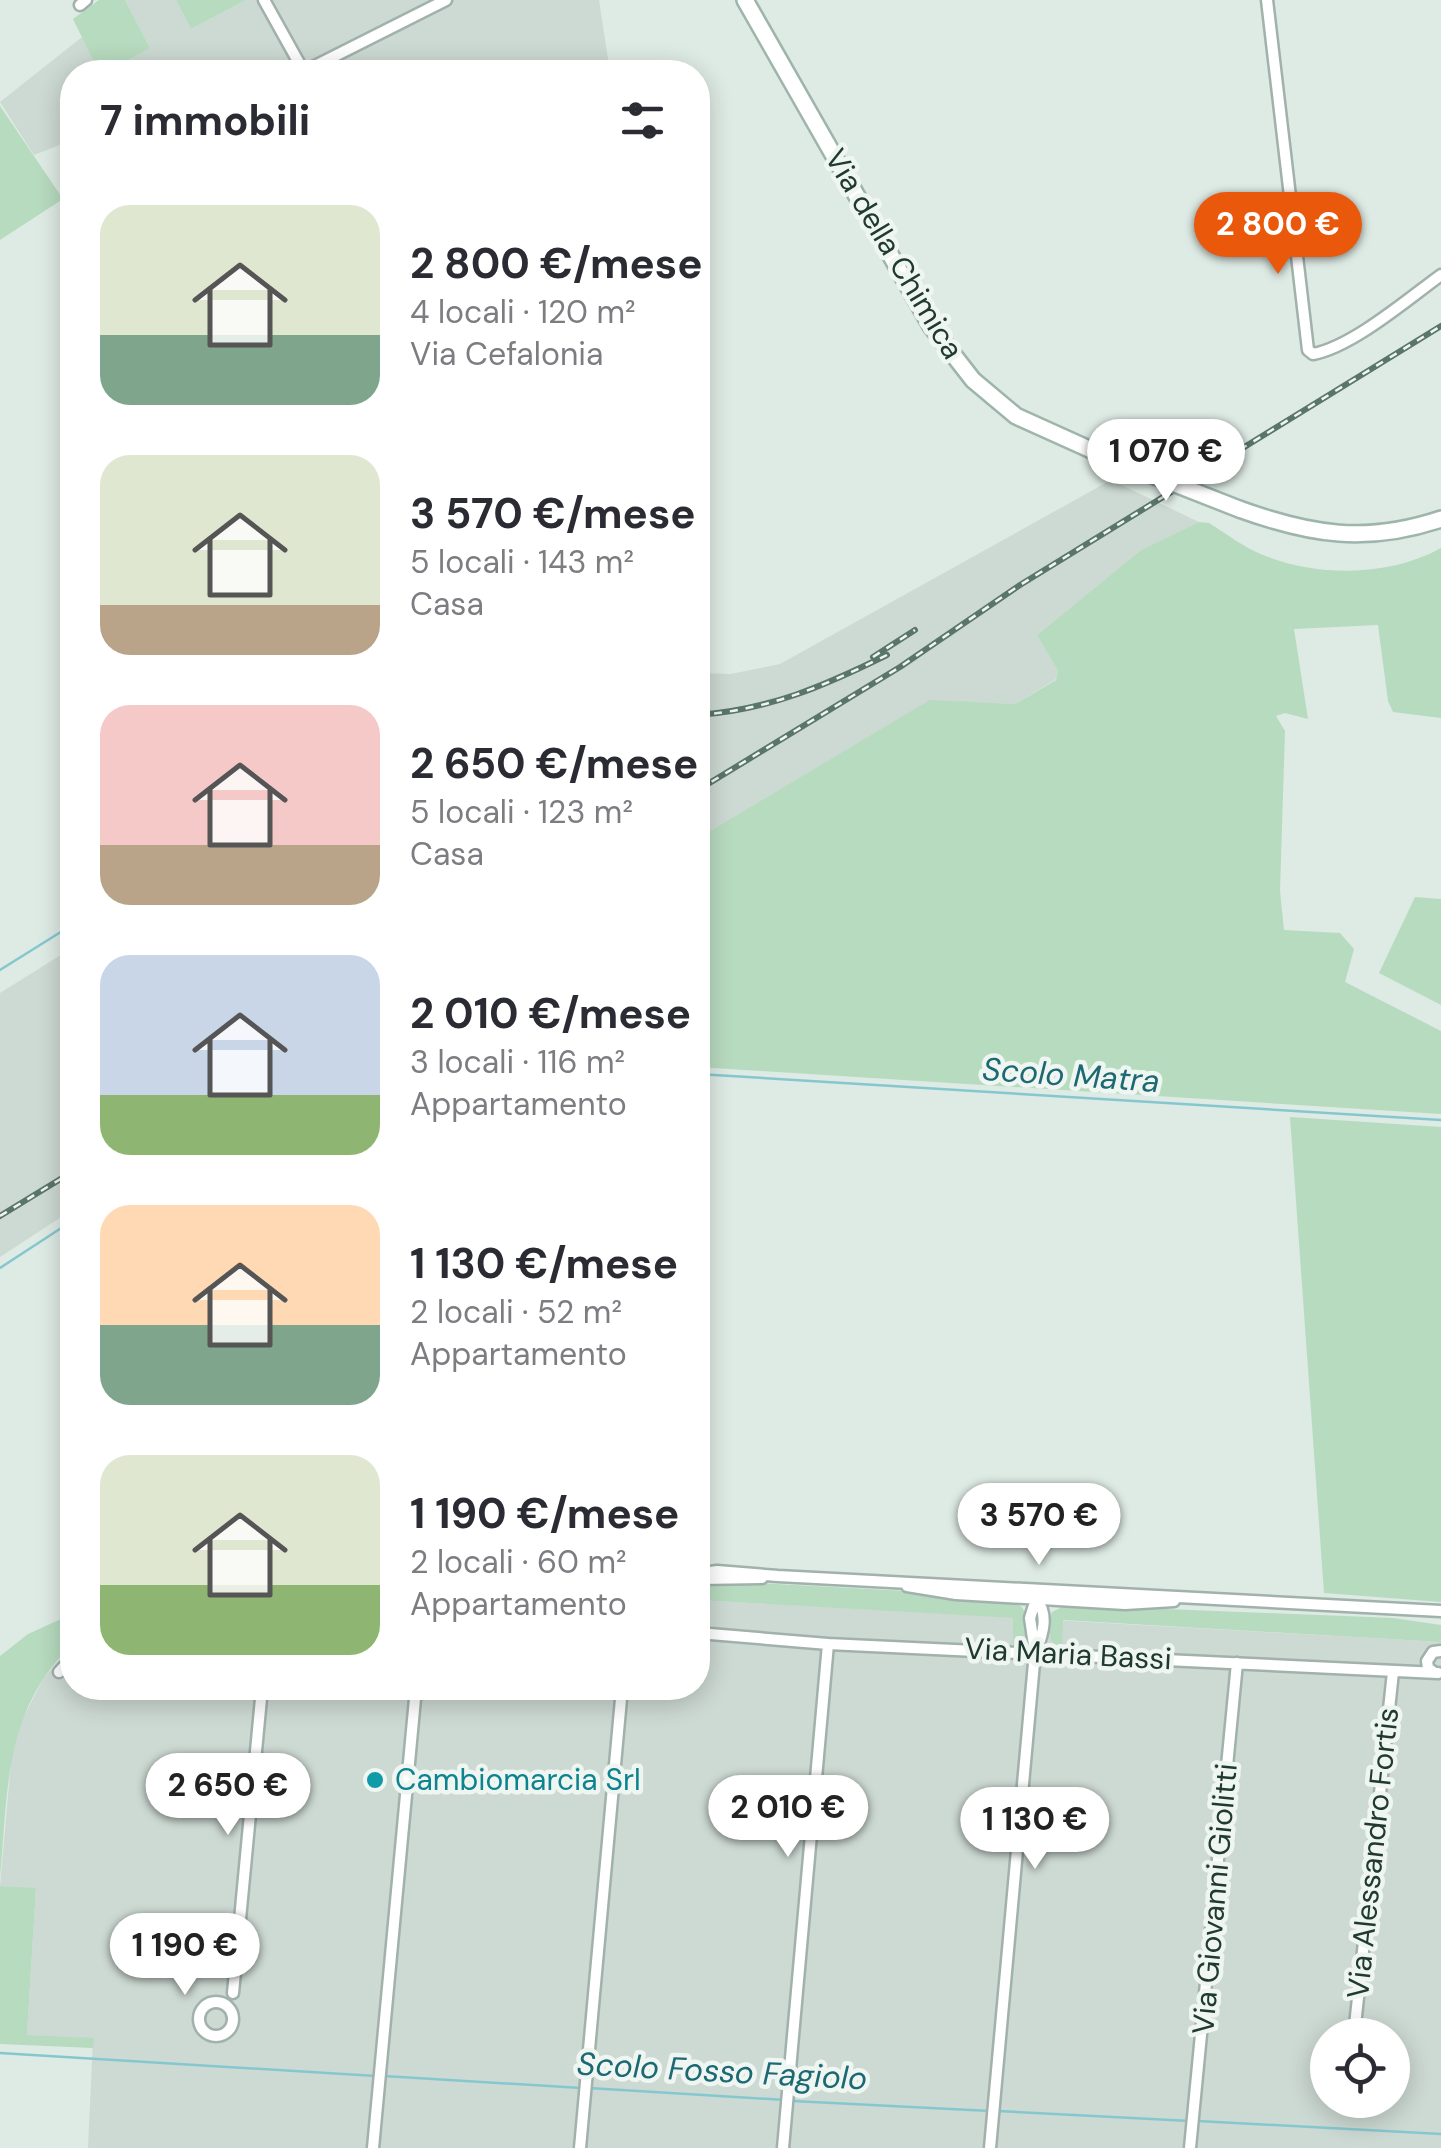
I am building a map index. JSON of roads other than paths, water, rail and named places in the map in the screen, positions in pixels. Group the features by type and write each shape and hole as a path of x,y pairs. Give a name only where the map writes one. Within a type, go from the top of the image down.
{"main road":[{"name":"Via della Chimica","path":"745,0 924,313 973,380 1016,416 1108,458 1296,528 1328,534 1381,534 1441,519"}],"street":[{"path":"264,0 297,60"},
{"path":"328,60 446,0"},
{"path":"1268,0 1308,350 1322,353 1368,328 1441,275"},
{"path":"710,1571 1441,1611"},
{"path":"710,1577 730,1581 778,1576"},
{"path":"885,1582 956,1594 1018,1598 1126,1604 1190,1600"},
{"path":"953,1584 1029,1593 1041,1604 1044,1619"},
{"path":"1030,1618 1039,1594 1122,1593"},
{"path":"1018,1598 1029,1608 1035,1652"},
{"path":"990,2148 1035,1652 1044,1619 1058,1600"},
{"name":"Via Maria Bassi","path":"710,1634 828,1644 1439,1673"},
{"path":"782,2148 828,1644"},
{"path":"1439,1673 1428,1668 1427,1660 1434,1652 1441,1652"},
{"name":"Via Giovanni Giolitti","path":"1190,2148 1237,1663"},
{"name":"Via Alessandro Fortis","path":"1356,2018 1393,1672"},
{"path":"233,2018 223,2004 212,2003 203,2008 199,2018 202,2029 221,2036 230,2029 233,2018 261,1700"},
{"path":"373,2148 415,1700"},
{"path":"580,2148 621,1700"},
{"path":"223,2004 233,1993"}],"waterway":[{"path":"0,970 60,932"},
{"name":"Scolo Matra","path":"710,1075 1441,1120"},
{"name":"Scolo Matra","path":"0,1268 60,1229"},
{"name":"Scolo Fosso Fagiolo","path":"0,2053 376,2076"},
{"name":"Scolo Fosso Fagiolo","path":"384,2076 581,2088"},
{"name":"Scolo Fosso Fagiolo","path":"589,2088 785,2100"},
{"name":"Scolo Fosso Fagiolo","path":"793,2101 990,2111"},
{"name":"Scolo Fosso Fagiolo","path":"998,2111 1190,2121"},
{"name":"Scolo Fosso Fagiolo","path":"1198,2121 1441,2134"}],"railway":[{"path":"710,783 900,667 1020,585 1441,326"},
{"path":"873,657 915,630"},
{"path":"710,714 796,695 887,655"},
{"path":"0,1216 60,1179"}],"place":[{"name":"Cambiomarcia Srl","path":"375,1780"}]}
